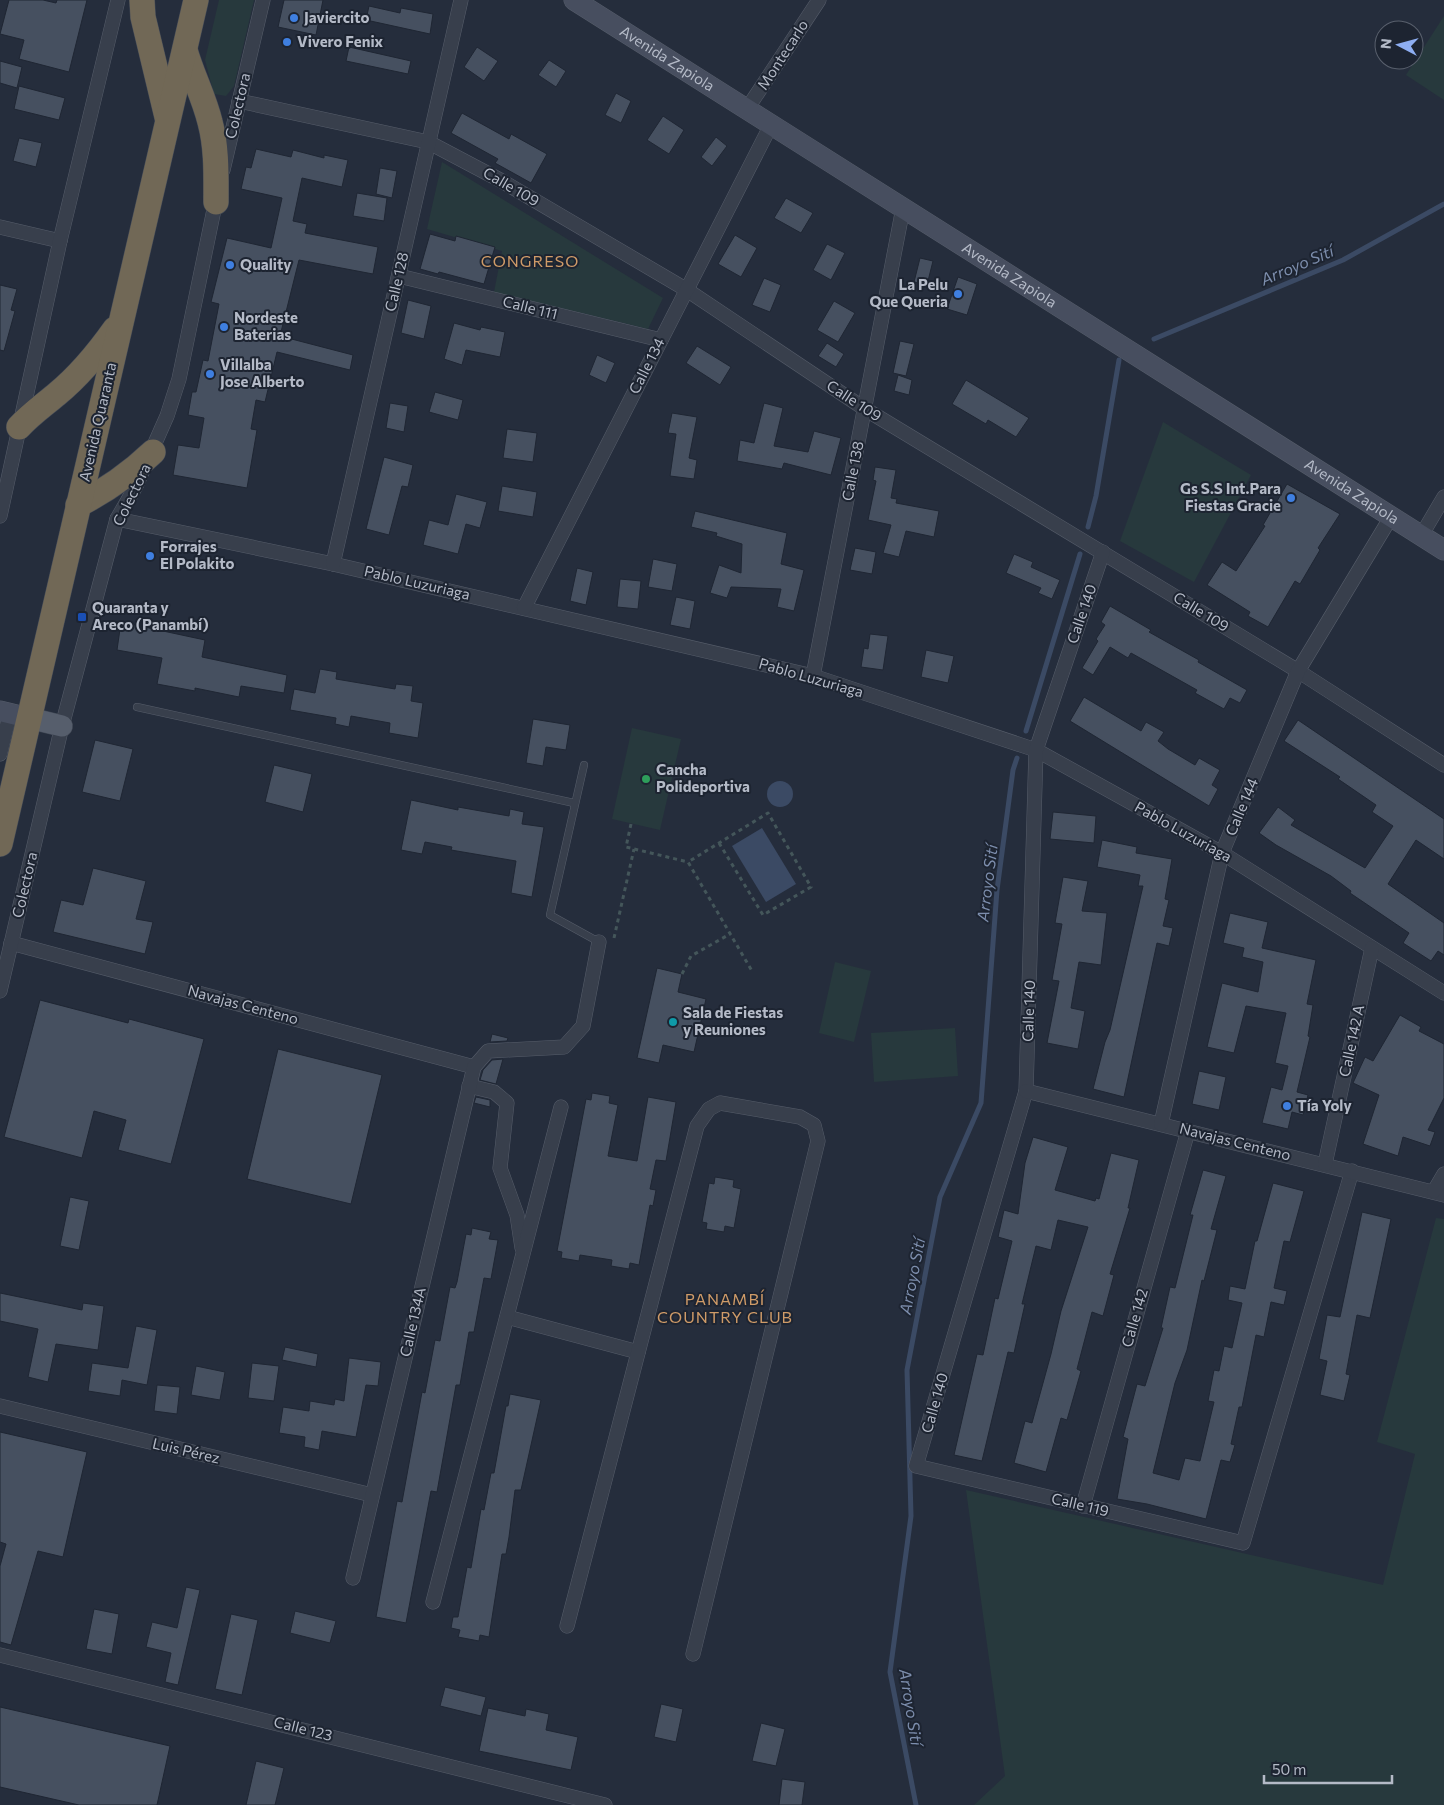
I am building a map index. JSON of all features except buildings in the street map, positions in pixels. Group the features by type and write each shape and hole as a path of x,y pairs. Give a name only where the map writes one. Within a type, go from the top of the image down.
{"highway":[{"path":"142,0 144,18 168,122"},
{"name":"Avenida Quaranta","path":"0,844 13,714 78,505 196,0"},
{"path":"185,50 193,78 211,123 216,163 216,202"},
{"path":"19,428 31,413 58,393 92,361 121,321"},
{"path":"78,505 106,490 131,473 153,452"}],"main road":[{"name":"Avenida Zapiola","path":"574,0 1444,550"},
{"path":"13,714 62,726"}],"street":[{"path":"0,516 60,241 118,0"},
{"name":"Colectora","path":"0,991 62,726 117,519 153,452 179,379 216,202 263,0"},
{"name":"Calle 128","path":"333,564 461,0"},
{"name":"Montecarlo","path":"747,109 819,0"},
{"name":"Calle 109","path":"239,102 428,142 500,180 686,290 865,409 1298,671 1444,765"},
{"name":"Calle 134","path":"524,608 771,125"},
{"name":"Calle 138","path":"813,676 903,208"},
{"path":"0,227 60,241"},
{"name":"Calle 111","path":"399,276 661,340"},
{"path":"1421,536 1444,497"},
{"name":"Calle 144","path":"1160,1124 1222,853 1298,671 1391,517"},
{"name":"Pablo Luzuriaga","path":"117,519 333,564 813,676 1036,750 1222,853 1444,994"},
{"name":"Calle 140","path":"916,1466 1026,1091 1036,750 1103,552"},
{"path":"0,754 13,714"},
{"path":"474,1067 488,1051 564,1047 583,1026 599,942"},
{"name":"Navajas Centeno","path":"11,943 474,1067"},
{"name":"Calle 142 A","path":"1325,1164 1372,948"},
{"name":"Calle 134A","path":"353,1578 474,1067"},
{"path":"469,1086 494,1092 507,1103 500,1168 517,1215 523,1254"},
{"name":"Navajas Centeno","path":"1026,1091 1439,1193"},
{"path":"567,1626 697,1126 709,1108 720,1103 800,1117 814,1125 818,1141 693,1654"},
{"path":"433,1602 561,1107"},
{"name":"Calle 142","path":"1083,1506 1188,1131"},
{"name":"Calle 119","path":"916,1466 1243,1544 1352,1171"},
{"path":"1439,1193 1444,1174"},
{"path":"506,1317 638,1352"},
{"name":"Luis Pérez","path":"0,1406 372,1495"},
{"name":"Calle 123","path":"0,1655 606,1805"}],"lane":[{"path":"137,707 574,803"},
{"path":"584,764 550,915 599,942"}],"path":[{"path":"631,824 626,847 688,862 768,813 811,887 763,915 720,843"},
{"path":"599,942 614,941 634,849"},
{"path":"688,862 752,971"},
{"path":"682,974 691,956 730,934"}],"shaded area":[{"path":"219,0 254,0 234,86 226,96 214,94 205,60"},
{"path":"1444,16 1444,100 1406,75 1409,70 1424,70 1424,47"},
{"path":"442,162 663,298 648,329 494,292 502,251 427,229"},
{"path":"1163,422 1251,475 1194,582 1120,541"},
{"name":"Cancha Polideportiva","path":"632,728 681,739 660,830 612,819"},
{"path":"835,962 871,971 854,1042 819,1033"},
{"path":"955,1028 958,1076 874,1082 871,1033"},
{"path":"1436,1218 1444,1219 1444,1805 974,1805 1005,1776 966,1490 1383,1585 1415,1454 1377,1442"}],"water":[{"path":"780,781 789,785 793,794 789,803 780,807 771,803 767,794 771,785"},
{"path":"762,828 796,884 766,902 732,846"}],"waterway":[{"name":"Arroyo Sití","path":"1154,339 1343,260 1444,204"},
{"name":"Arroyo Sití","path":"1088,527 1096,496 1119,360"},
{"name":"Arroyo Sití","path":"1026,731 1080,554"},
{"name":"Arroyo Sití","path":"916,1805 890,1672 911,1516 907,1370 940,1197 981,1103 997,890 1013,770 1017,758"}],"place":[{"name":"Javiercito","path":"294,18"},
{"name":"Vivero Fenix","path":"287,42"},
{"name":"Quality","path":"230,265"},
{"name":"La Pelu Que Queria","path":"958,294"},
{"name":"Nordeste Baterias","path":"224,327"},
{"name":"Villalba Jose Alberto","path":"210,374"},
{"name":"Gs S.S Int.Para Fiestas Gracie","path":"1291,498"},
{"name":"Forrajes El Polakito","path":"150,556"},
{"name":"Quaranta y Areco (Panambí)","path":"82,617"},
{"name":"Cancha Polideportiva","path":"646,779"},
{"name":"Sala de Fiestas y Reuniones","path":"673,1022"},
{"name":"Tía Yoly","path":"1287,1106"}],"district":[{"name":"CONGRESO","path":"530,261"},
{"name":"PANAMBÍ COUNTRY CLUB","path":"725,1308"}]}
